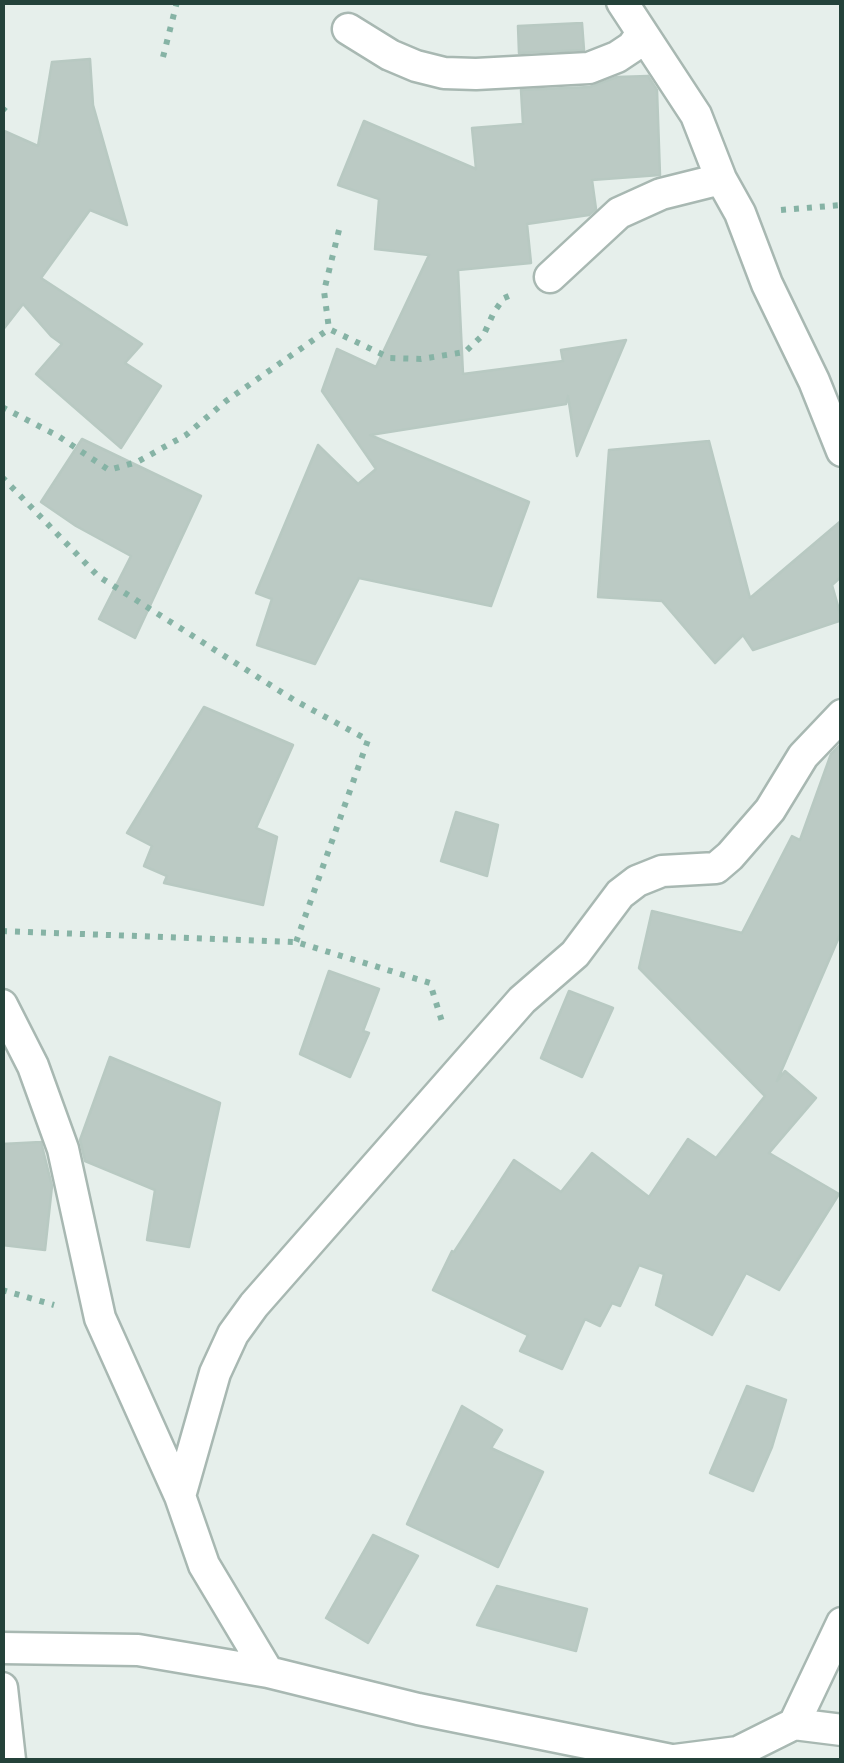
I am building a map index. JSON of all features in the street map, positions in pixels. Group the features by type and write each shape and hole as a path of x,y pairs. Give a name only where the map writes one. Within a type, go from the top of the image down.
{"street":[{"path":"622,2 696,115 842,450"},
{"path":"348,29 416,66 444,73 476,74 589,68 617,57 632,47 642,33"},
{"path":"550,277 620,214 660,194 721,179"},
{"path":"180,1496 215,1373 234,1334 303,1248 522,1000 575,954 620,894 662,871 716,868 770,810 803,756 842,716"},
{"path":"2,1005 34,1066 63,1149 100,1318 180,1496 204,1565 268,1672"},
{"path":"794,1724 842,1623"},
{"path":"2,1648 138,1650 268,1672 418,1708 673,1760 738,1752 794,1724 842,1730"},
{"path":"2,1688 10,1760"}],"path":[{"path":"163,57 178,2"},
{"path":"740,213 842,205"},
{"path":"329,329 324,292 339,230"},
{"path":"329,329 390,358 421,359 464,352 484,334 504,298 550,277"},
{"path":"2,406 109,470 137,462 186,435 226,401 329,329"},
{"path":"2,477 98,576 294,700 368,740 296,942"},
{"path":"2,931 296,942 430,983 458,1074"}],"building":[{"path":"582,23 584,50 519,53 518,26"},
{"path":"90,59 93,105 127,225 90,210 41,278 142,344 125,363 161,386 121,448 36,374 62,344 23,304 2,331 2,130 38,146 52,62"},
{"path":"648,76 657,90 660,175 592,180 596,209 589,215 527,224 531,263 458,270 463,374 563,361 561,350 626,340 577,456 568,396 566,404 370,435 529,502 491,606 359,578 315,664 257,645 272,599 256,593 318,445 358,484 376,469 322,391 337,349 376,367 429,255 375,249 379,199 338,185 364,121 476,169 472,128 523,124 521,90 590,87 617,77"},
{"path":"82,439 201,496 135,638 99,619 131,556 41,502"},
{"path":"709,441 750,598 842,520 842,576 832,585 842,620 753,650 743,635 715,663 662,601 598,597 609,450"},
{"path":"204,707 293,745 256,828 277,837 263,905 164,883 167,876 144,866 152,846 127,833"},
{"path":"842,743 842,930 777,1081 785,1071 816,1098 769,1153 839,1194 779,1290 746,1273 712,1335 656,1305 664,1274 639,1265 620,1306 612,1303 600,1326 585,1319 562,1369 520,1351 528,1335 433,1290 452,1251 514,1160 561,1192 592,1153 649,1197 688,1139 716,1158 765,1096 639,968 652,911 742,933 792,836 800,840 831,754"},
{"path":"456,812 498,825 487,876 441,861"},
{"path":"329,971 379,989 363,1031 369,1033 350,1077 300,1054"},
{"path":"569,991 613,1008 582,1077 541,1058"},
{"path":"110,1057 220,1103 189,1247 147,1240 155,1190 85,1161 80,1140"},
{"path":"41,1142 52,1186 45,1250 2,1245 2,1144"},
{"path":"747,1386 786,1400 753,1491 710,1473"},
{"path":"462,1406 502,1430 491,1448 543,1472 498,1567 407,1524"},
{"path":"373,1535 418,1556 368,1643 326,1618"},
{"path":"497,1586 587,1609 576,1651 477,1625"}]}
